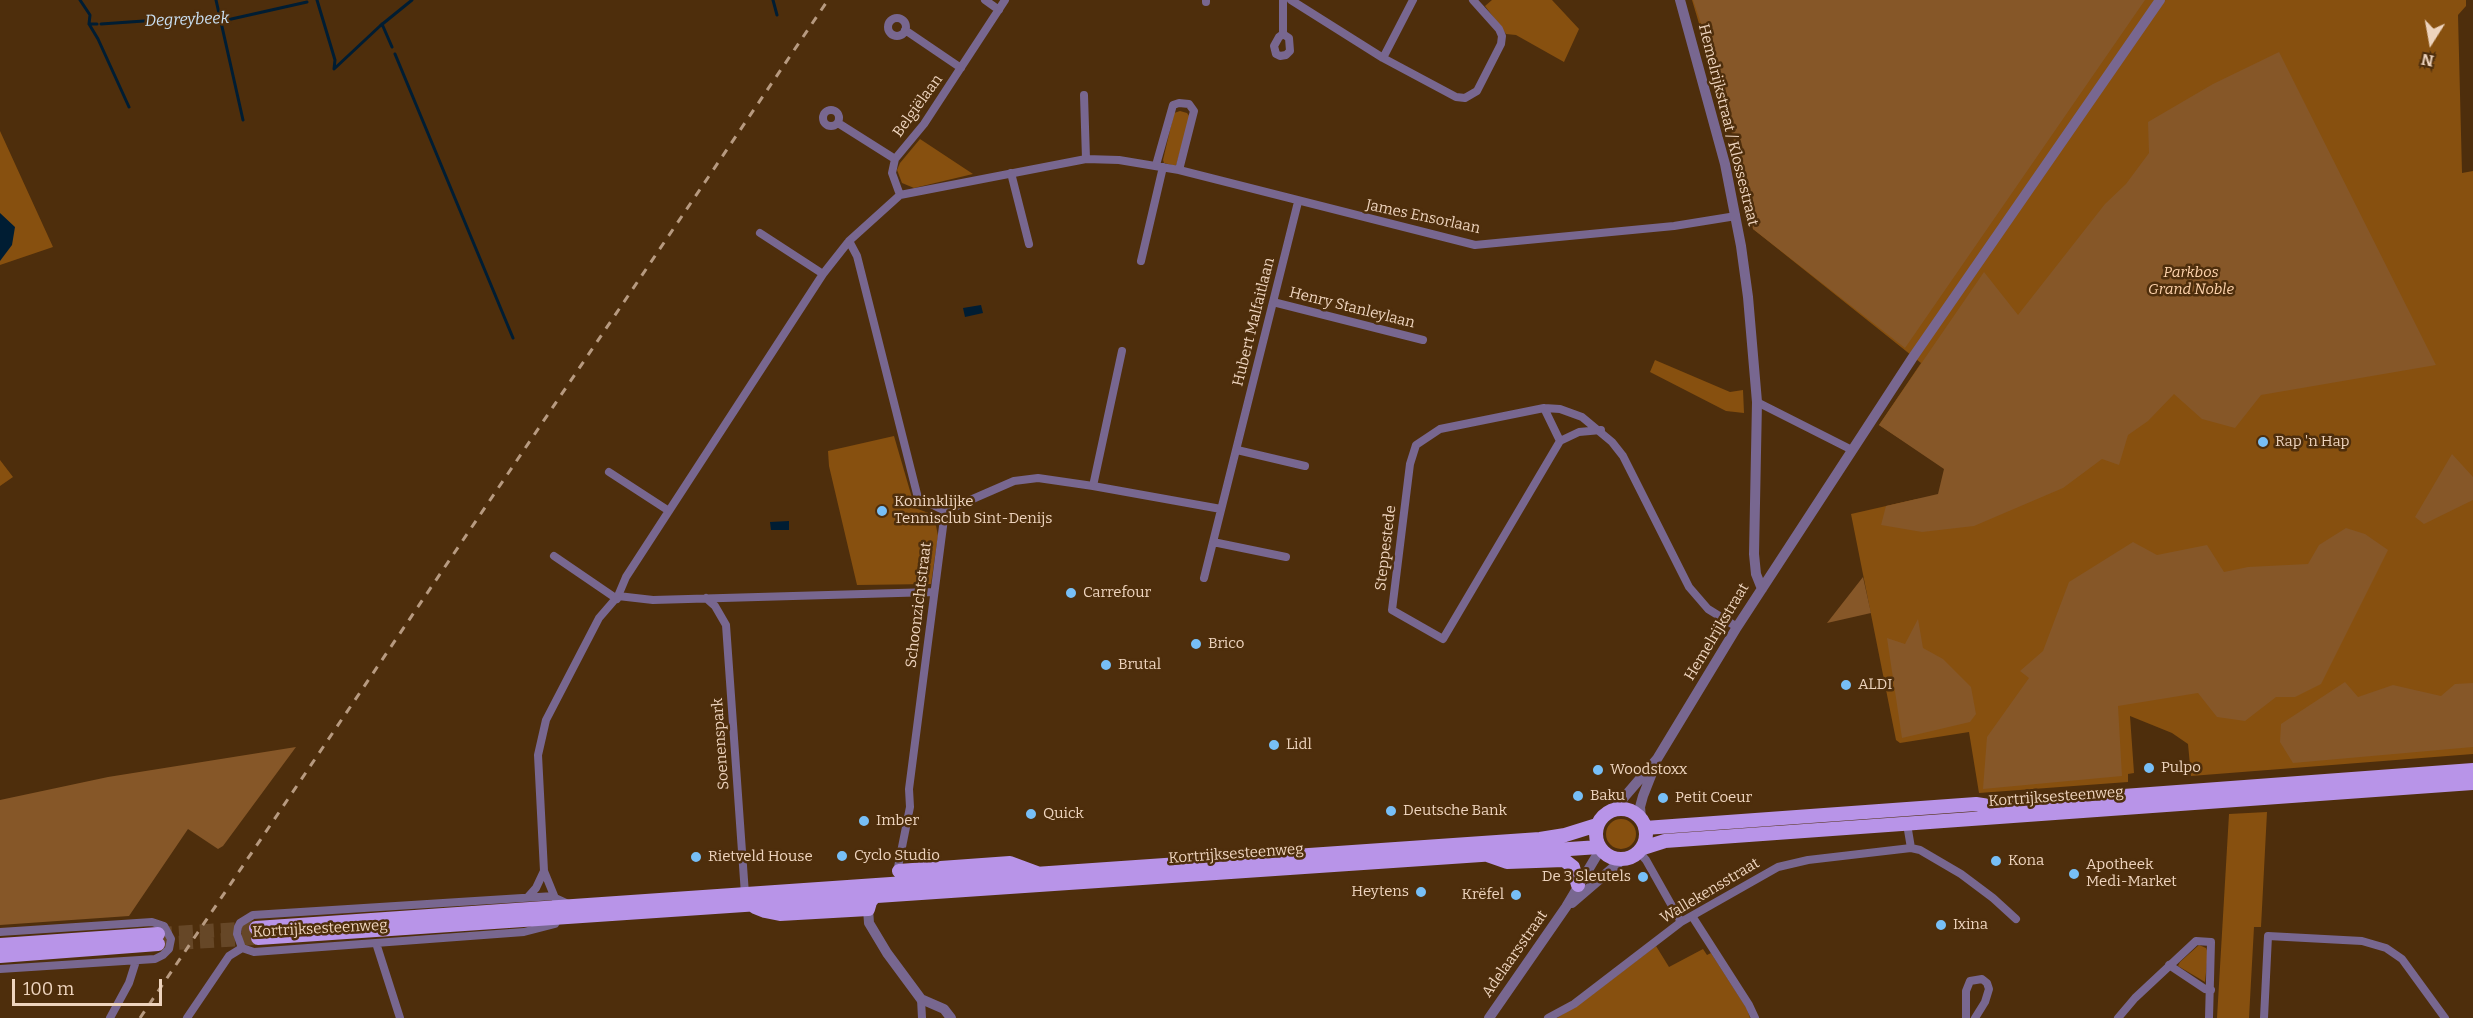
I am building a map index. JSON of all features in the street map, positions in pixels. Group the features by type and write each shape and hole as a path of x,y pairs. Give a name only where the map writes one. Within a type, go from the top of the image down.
{"main road":[{"name":"Kortrijksesteenweg","path":"1643,823 1976,804 2001,805 2473,770"},
{"name":"Kortrijksesteenweg","path":"1641,850 1665,841 2473,783"},
{"path":"1614,809 1632,811 1643,823 1647,838 1641,850 1622,860 1610,857 1600,848 1596,840 1597,825 1604,814 1614,809"},
{"name":"Kortrijksesteenweg","path":"1597,825 1550,838 885,885 748,899 557,921 257,933 579,906 748,899 875,896 1482,854 1600,848"},
{"path":"1482,854 1507,862 1564,860 1573,867 1578,885"},
{"path":"898,871 1010,863 1042,875"},
{"path":"868,909 875,896 885,885"},
{"name":"Kortrijksesteenweg","path":"748,899 765,911 780,914 868,909"},
{"path":"0,945 158,939 0,956"}],"street":[{"path":"985,0 999,10"},
{"name":"Belgiëlaan","path":"904,194 892,173 895,159 924,124 1005,0"},
{"path":"1283,0 1283,34"},
{"path":"1291,0 1383,58 1455,97 1472,95 1480,85 1502,36 1499,29 1473,0"},
{"path":"1383,58 1413,0"},
{"name":"Hemelrijkstraat / Klossestraat","path":"1680,0 1737,216 1748,297 1757,402"},
{"path":"1762,589 1919,348 2160,0"},
{"name":"Belgiëlaan","path":"905,30 961,68"},
{"path":"1084,95 1086,159"},
{"path":"1141,261 1173,105 1179,103 1189,104 1194,111 1179,170"},
{"name":"Belgiëlaan","path":"838,123 895,159"},
{"name":"James Ensorlaan","path":"904,194 1086,159 1179,170 1475,245 1674,226 1737,216"},
{"path":"1011,173 1029,244"},
{"path":"579,906 567,904 554,896 544,871 537,778 540,737 546,720 599,618 619,594 626,577 823,274 849,241 904,194"},
{"name":"Hubert Malfaitlaan","path":"1204,578 1298,202"},
{"path":"760,233 823,274"},
{"path":"849,241 857,256 918,498 945,511 1014,481 1038,478 1221,509"},
{"name":"Henry Stanleylaan","path":"1273,302 1423,340"},
{"path":"1093,486 1122,351"},
{"path":"1757,402 1852,450"},
{"name":"Hemelrijkstraat","path":"1614,809 1657,759 1762,589 1756,574 1754,554 1757,402"},
{"path":"1544,408 1560,441 1579,432 1601,430"},
{"name":"Steppestede","path":"1560,441 1443,639 1392,610 1410,465 1416,445 1440,429 1544,408 1560,409 1582,417 1601,430 1623,456 1689,587 1708,609 1737,627"},
{"path":"1237,450 1305,466"},
{"path":"609,472 669,511"},
{"name":"Schoonzichtstraat","path":"898,871 910,807 909,789 945,511"},
{"path":"1213,542 1286,557"},
{"path":"554,556 626,598 653,600 933,592"},
{"name":"Soenenspark","path":"706,598 716,606 726,625 748,899"},
{"name":"Hemelrijkstraat","path":"1643,823 1640,807 1657,759"},
{"path":"1907,824 1911,848"},
{"name":"Adelaarsstraat","path":"1489,1018 1566,907 1600,848"},
{"name":"Wallekensstraat","path":"1548,1018 1574,1004 1681,922 1778,867 1842,854 1911,848 1920,850 1961,874 2016,919"},
{"path":"1641,850 1681,922"},
{"name":"Adelaarsstraat","path":"1566,907 1622,860"},
{"path":"528,897 536,888 544,871"},
{"path":"885,885 898,871"},
{"name":"Kortrijksesteenweg","path":"554,896 253,915 240,923 237,934 242,948 254,952 524,932 557,921"},
{"path":"868,909 869,923 887,953 921,999 944,1009 951,1018"},
{"path":"1692,916 1755,1018"},
{"path":"0,932 152,922 164,926 171,939 169,949 164,955 155,959 0,969"},
{"path":"2264,1018 2268,936 2362,941 2386,948 2402,959 2445,1018"},
{"path":"2118,1018 2169,965 2196,941 2211,942 2209,1018"},
{"path":"376,943 400,1018"},
{"path":"189,1017 229,956 242,948"},
{"path":"111,1018 129,983 136,961"},
{"path":"2169,965 2205,989 2211,990"},
{"path":"1966,1018 1966,991 1970,981 1976,978 1987,983 1989,989 1985,1002 1975,1018"},
{"path":"921,999 922,1018"}],"green space":[{"path":"1492,0 1552,0 1579,29 1564,62 1516,35 1506,34 1485,6"},
{"name":"Parkbos Grand Noble","path":"1692,0 2466,0 2466,6 2458,15 2462,173 2473,171 2473,754 2191,776 2188,744 2172,733 2130,716 2134,773 2128,774 2128,782 1979,793 1969,732 1900,743 1896,740 1851,514 1917,499 1983,493 1879,425 1921,363 1753,229 1740,161"},
{"path":"1693,0 2145,0 1905,348 1753,229 1740,161 1710,50"},
{"path":"2279,52 2436,365 2261,395 2235,428 2202,419 2174,394 2148,421 2128,435 2119,465 2102,459 2063,488 1974,526 1922,532 1881,525 1886,506 1938,494 1944,469 1879,425 1984,272 2018,315 2105,204 2126,184 2149,153 2148,122 2213,84"},
{"path":"1180,111 1187,113 1190,117 1176,166 1164,163 1163,160 1174,113"},
{"path":"0,131 53,247 0,265"},
{"path":"920,139 973,174 914,188 902,183 897,170"},
{"path":"1655,360 1730,392 1743,390 1744,413 1726,411 1650,372"},
{"name":"Koninklijke Tennisclub Sint-Denijs","path":"894,436 915,508 934,515 938,536 931,584 857,585 829,466 828,451"},
{"path":"2452,454 2473,477 2473,500 2424,524 2415,517"},
{"path":"0,460 13,477 0,486"},
{"path":"2346,528 2365,534 2388,550 2321,684 2295,697 2276,697 2245,721 2217,717 2198,693 2118,706 2122,776 1983,789 1987,737 2029,678 2020,671 2043,651 2069,582 2133,542 2157,555 2207,545 2224,572 2248,567 2308,564 2319,545"},
{"path":"1863,577 1871,613 1827,623"},
{"path":"1918,619 1923,648 1943,659 1971,687 1976,714 1970,722 1902,738 1887,638 1905,644"},
{"path":"2345,682 2358,697 2393,685 2441,696 2455,684 2473,683 2473,747 2293,763 2280,742 2281,724"},
{"path":"296,747 223,846 218,849 188,829 129,916 0,925 0,800 108,777"},
{"path":"2267,812 2261,927 2254,927 2249,1018 2217,1018 2229,814"},
{"path":"1621,819 1632,823 1636,834 1632,845 1621,849 1610,845 1606,834 1610,823"},
{"path":"2199,945 2206,948 2208,953 2205,982 2178,966"},
{"path":"1656,946 1669,967 1703,949 1707,955 1711,953 1747,1009 1750,1018 1557,1018 1582,1002"}],"water":[{"path":"0,213 15,227 12,245 0,261"},
{"path":"981,305 983,313 965,317 963,308"},
{"path":"789,521 789,530 771,530 770,522"}],"waterway":[{"name":"Degreybeek","path":"80,0 90,15 89,24 97,24"},
{"path":"216,0 243,120"},
{"name":"Degreybeek","path":"317,0 335,60 334,69 412,0"},
{"path":"773,0 777,15"},
{"name":"Degreybeek","path":"101,24 215,16 227,20 307,2"},
{"path":"89,24 129,107"},
{"path":"382,24 392,47"},
{"path":"395,54 513,338"}],"tunnel":[{"path":"158,934 256,928"},
{"path":"158,944 258,938"}],"railway":[{"path":"140,1018 828,0"}],"place":[{"name":"Rap 'n Hap","path":"2263,442"},
{"name":"Koninklijke Tennisclub Sint-Denijs","path":"882,511"},
{"name":"Carrefour","path":"1071,593"},
{"name":"Brico","path":"1196,644"},
{"name":"Brutal","path":"1106,665"},
{"name":"ALDI","path":"1846,685"},
{"name":"Lidl","path":"1274,745"},
{"name":"Pulpo","path":"2149,768"},
{"name":"Woodstoxx","path":"1598,770"},
{"name":"Baku","path":"1578,796"},
{"name":"Petit Coeur","path":"1663,798"},
{"name":"Deutsche Bank","path":"1391,811"},
{"name":"Quick","path":"1031,814"},
{"name":"Imber","path":"864,821"},
{"name":"Cyclo Studio","path":"842,856"},
{"name":"Rietveld House","path":"696,857"},
{"name":"Kona","path":"1996,861"},
{"name":"Apotheek Medi-Market","path":"2074,874"},
{"name":"De 3 Sleutels","path":"1643,877"},
{"name":"Heytens","path":"1421,892"},
{"name":"Krëfel","path":"1516,895"},
{"name":"Ixina","path":"1941,925"}]}
